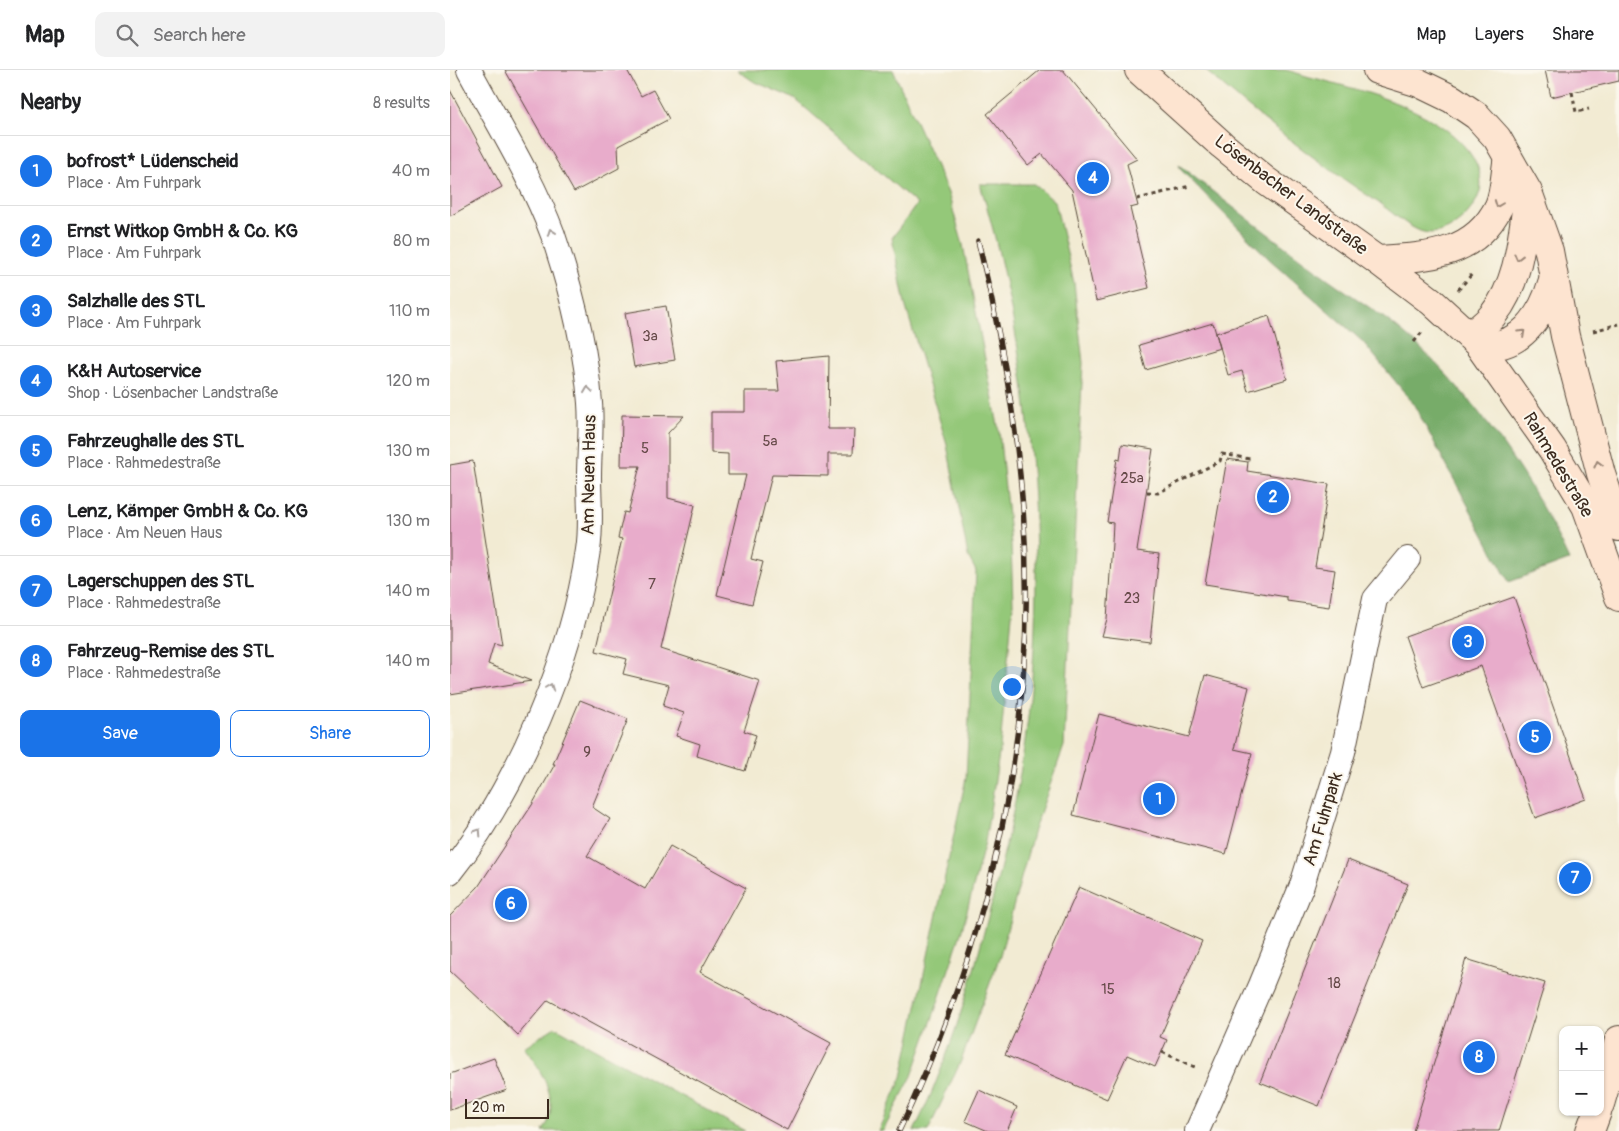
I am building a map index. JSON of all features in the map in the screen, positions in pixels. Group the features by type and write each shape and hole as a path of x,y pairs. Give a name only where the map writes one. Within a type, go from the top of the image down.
{"main road":[{"name":"Lösenbacher Landstraße","path":"1139,70 1222,145 1266,181 1377,260"},
{"path":"1377,70 1423,76 1477,116 1497,138 1528,192 1549,251 1565,336 1601,474 1619,527"},
{"path":"1377,260 1418,258 1454,249 1470,241 1486,228 1500,204 1508,157"},
{"path":"1528,192 1521,243 1511,283 1496,312 1474,340 1491,347 1505,344 1520,336 1542,307 1553,280"},
{"name":"Rahmedestraße","path":"1377,260 1431,301 1474,340 1552,449 1586,506 1619,597"},
{"path":"1604,1091 1619,1040"},
{"path":"1590,1131 1596,1116"}],"street":[{"name":"Am Neuen Haus","path":"450,872 496,805 528,744 572,625 588,549 590,404 579,327 570,291 541,205 469,70"},
{"name":"Am Fuhrpark","path":"1197,1131 1287,924 1314,850 1343,752 1374,600 1408,559"}],"path":[{"path":"1572,92 1576,112 1589,109"},
{"path":"1137,199 1190,186"},
{"path":"1600,329 1619,324"},
{"path":"1147,492 1158,493 1166,489 1220,461 1222,454 1250,459"},
{"path":"1162,1052 1220,1078"}],"green space":[{"path":"737,70 893,70 948,193 963,245 999,431 1011,544 1013,604 1000,748 985,842 962,930 935,1011 912,1076 883,1131 878,1131 902,1077 966,778 976,571 968,556 947,445 905,304 892,238 917,204 795,99 753,81"},
{"path":"1205,70 1285,70 1360,90 1405,106 1446,129 1462,144 1475,161 1480,173 1481,182 1475,202 1464,217 1447,229 1429,233 1420,231 1332,171 1246,105"},
{"path":"1179,165 1308,264 1394,325 1439,367 1483,417 1521,472 1538,500 1569,560 1509,582 1413,403 1363,342 1268,258 1181,170"},
{"path":"980,184 1034,184 1055,202 1074,283 1083,363 1064,746 1034,830 1000,956 961,1061 928,1131 914,1131 933,1090 956,1026 990,909 1020,775 1032,680 1036,609 1032,464 1024,391 1013,319 998,250"},
{"path":"555,1027 745,1131 543,1131 549,1120 550,1098 543,1076 524,1047"}],"building":[{"path":"505,70 627,70 641,96 653,90 669,119 618,146 619,168 574,192"},
{"path":"1040,70 1063,70 1137,159 1127,164 1138,206 1130,208 1149,288 1096,301 1072,190 1042,154 1028,165 987,114"},
{"path":"1545,70 1619,70 1619,81 1551,97"},
{"path":"450,90 502,187 450,216"},
{"path":"666,306 675,360 634,367 625,313"},
{"path":"1269,316 1287,379 1248,391 1242,371 1228,375 1216,333"},
{"path":"1213,323 1220,348 1146,370 1139,345"},
{"path":"829,356 828,429 854,429 853,454 828,454 828,476 772,475 751,559 763,562 752,604 717,595 746,475 728,475 728,454 711,453 711,412 745,412 745,391 779,391 776,361"},
{"path":"622,415 684,416 668,433 668,498 695,505 661,649 760,681 744,731 756,735 745,771 697,756 700,744 676,736 684,713 663,706 669,685 623,674 627,659 596,651 622,539 618,538 624,512 628,513 640,466 621,466"},
{"path":"1122,444 1153,449 1137,551 1159,554 1150,642 1102,636 1107,619 1113,523 1107,522 1117,459 1120,460"},
{"path":"1227,459 1248,462 1247,471 1329,484 1315,567 1335,570 1329,607 1287,601 1287,597 1205,584"},
{"path":"473,461 502,645 494,643 488,664 531,681 450,694 450,465"},
{"path":"1514,597 1586,799 1535,818 1481,666 1423,687 1405,636"},
{"path":"1205,675 1249,687 1234,749 1252,753 1226,854 1073,815 1099,714 1189,737"},
{"path":"580,700 628,719 592,807 610,819 587,856 645,889 670,846 746,888 700,972 831,1043 787,1130 548,1000 518,1035 450,971 450,916 478,887 532,805 555,764 553,764"},
{"path":"1348,860 1408,884 1319,1106 1260,1082"},
{"path":"1079,887 1202,941 1160,1037 1167,1040 1155,1067 1127,1055 1107,1099 1005,1055"},
{"path":"1466,959 1545,983 1499,1131 1413,1131"},
{"path":"494,1058 507,1090 450,1110 450,1074"},
{"path":"979,1090 1017,1107 1007,1131 988,1131 965,1121"}],"railway":[{"path":"899,1131 931,1058 960,982 983,905 1002,827 1015,748 1024,668 1026,588 1020,474 1006,374 978,241"}],"place":[{"name":"K&H Autoservice","path":"1093,178"},
{"name":"Ernst Witkop GmbH & Co. KG","path":"1273,497"},
{"name":"Salzhalle des STL","path":"1468,642"},
{"name":"Fahrzeughalle des STL","path":"1535,737"},
{"name":"bofrost* Lüdenscheid","path":"1159,799"},
{"name":"Lagerschuppen des STL","path":"1575,878"},
{"name":"Lenz, Kämper GmbH & Co. KG","path":"511,904"},
{"name":"Fahrzeug-Remise des STL","path":"1479,1057"}]}
